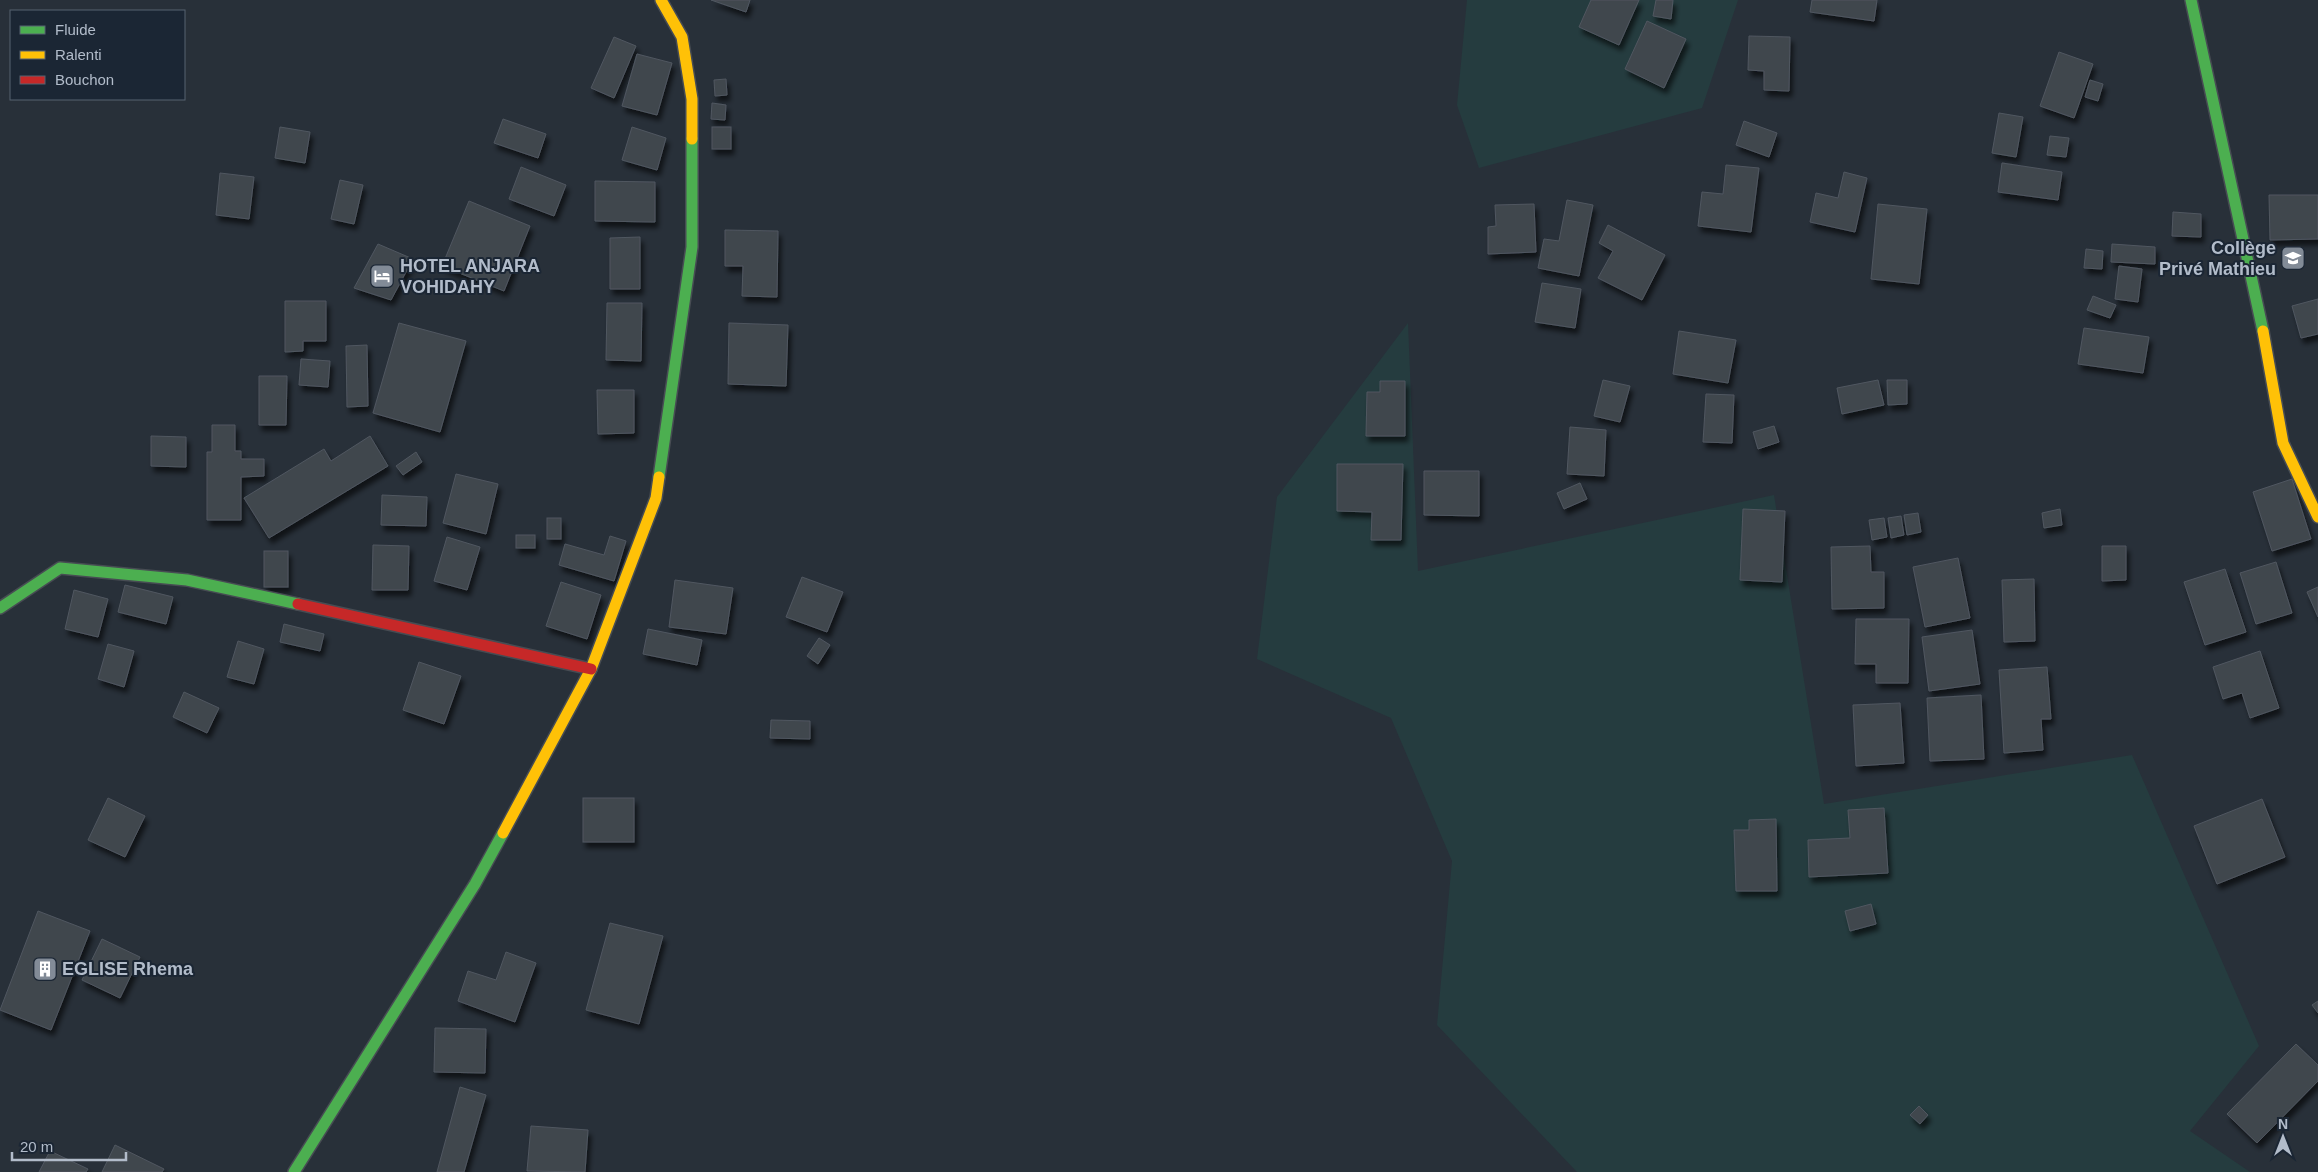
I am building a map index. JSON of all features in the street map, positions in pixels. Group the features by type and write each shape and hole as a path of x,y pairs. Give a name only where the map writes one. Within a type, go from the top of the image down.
{"street":[{"path":"294,1172 475,884 591,669 656,498 692,248 692,99 682,38 661,0"},
{"path":"2191,0 2273,377 2283,443 2318,517"},
{"path":"0,608 60,568 187,580 591,669"}],"green space":[{"path":"1467,0 1738,0 1702,108 1479,168 1457,105"},
{"path":"1408,323 1418,571 1774,495 1824,804 2132,755 2259,1046 2190,1131 2250,1172 1577,1172 1437,1025 1452,861 1391,718 1257,659 1277,497"}],"building":[{"path":"711,0 750,0 746,12"},
{"path":"1591,0 1639,0 1619,45 1579,27"},
{"path":"1656,0 1673,0 1671,19 1653,16"},
{"path":"1812,0 1877,0 1874,21 1810,12"},
{"path":"1647,21 1686,39 1664,88 1625,69"},
{"path":"1749,36 1790,37 1789,91 1764,90 1764,71 1748,70"},
{"path":"614,37 636,46 614,98 591,88"},
{"path":"2059,52 2093,64 2074,118 2040,106"},
{"path":"637,54 672,63 657,115 622,106"},
{"path":"726,79 727,95 715,96 714,80"},
{"path":"2090,80 2103,84 2098,101 2085,97"},
{"path":"712,103 726,105 725,120 711,119"},
{"path":"1999,113 2023,117 2016,157 1992,153"},
{"path":"503,119 546,134 538,158 494,143"},
{"path":"1744,121 1777,133 1769,157 1736,145"},
{"path":"280,127 310,132 305,163 275,158"},
{"path":"632,127 666,138 657,170 622,160"},
{"path":"712,127 731,127 731,149 712,149"},
{"path":"2050,136 2069,138 2066,157 2047,155"},
{"path":"2002,163 2062,172 2058,200 1998,192"},
{"path":"1726,165 1759,168 1751,232 1698,226 1702,192 1723,194"},
{"path":"521,167 566,185 554,216 509,199"},
{"path":"1844,172 1867,178 1855,232 1810,222 1816,193 1838,198"},
{"path":"220,173 254,177 249,219 216,215"},
{"path":"340,180 363,185 354,224 331,219"},
{"path":"595,181 655,182 655,222 595,221"},
{"path":"2269,195 2318,195 2318,239 2270,240"},
{"path":"1567,200 1593,205 1579,276 1538,268 1544,239 1559,241"},
{"path":"469,201 530,226 504,291 442,266"},
{"path":"1534,204 1536,252 1488,254 1488,227 1496,226 1495,205"},
{"path":"1878,204 1927,209 1919,284 1871,279"},
{"path":"2173,212 2201,214 2201,237 2172,236"},
{"path":"1608,225 1665,255 1642,300 1598,278 1613,251 1599,243"},
{"path":"725,230 778,231 777,297 742,296 743,266 725,266"},
{"path":"640,237 640,289 610,289 610,238"},
{"name":"HOTEL ANJARA VOHIDAHY","path":"378,244 413,259 391,300 354,288"},
{"path":"2112,244 2155,247 2155,264 2111,262"},
{"path":"2086,249 2103,251 2102,269 2084,268"},
{"path":"2119,266 2142,269 2138,302 2115,299"},
{"path":"1542,283 1581,289 1575,328 1535,322"},
{"path":"2093,296 2116,305 2110,318 2087,310"},
{"path":"2318,299 2318,334 2301,338 2292,306"},
{"path":"285,301 326,301 326,341 303,341 303,351 285,352"},
{"path":"607,303 642,303 641,361 606,360"},
{"path":"399,323 466,341 440,432 373,413"},
{"path":"729,323 788,325 786,386 728,384"},
{"path":"2084,328 2149,337 2143,373 2078,364"},
{"path":"1679,331 1736,340 1728,383 1673,374"},
{"path":"367,345 368,406 347,407 346,346"},
{"path":"301,359 330,361 328,387 299,385"},
{"path":"259,376 287,376 286,425 259,425"},
{"path":"1603,380 1630,386 1620,422 1594,416"},
{"path":"1878,380 1884,405 1842,414 1837,388"},
{"path":"1887,380 1907,380 1907,404 1888,405"},
{"path":"1380,381 1405,381 1405,436 1366,436 1367,392 1380,392"},
{"path":"597,390 634,390 634,433 598,434"},
{"path":"1706,394 1734,395 1732,443 1703,442"},
{"path":"212,425 235,425 235,451 241,451 241,459 264,459 264,476 241,477 241,520 207,520 207,452 212,452"},
{"path":"1774,426 1779,442 1758,449 1753,432"},
{"path":"1570,427 1606,430 1604,476 1567,474"},
{"path":"151,436 186,437 186,467 151,466"},
{"path":"370,436 388,466 269,538 244,498 324,449 331,461"},
{"path":"416,452 422,462 403,475 396,466"},
{"path":"1337,464 1403,464 1401,540 1371,540 1372,512 1337,511"},
{"path":"1424,471 1479,471 1479,516 1424,515"},
{"path":"456,474 498,484 486,534 443,523"},
{"path":"2292,479 2311,539 2272,551 2253,492"},
{"path":"1580,483 1587,499 1564,509 1557,493"},
{"path":"382,495 427,497 426,526 381,525"},
{"path":"1743,509 1785,511 1782,582 1740,580"},
{"path":"2060,509 2062,525 2044,528 2042,513"},
{"path":"1918,513 1921,532 1907,535 1904,515"},
{"path":"1901,516 1904,535 1891,538 1888,518"},
{"path":"547,518 561,518 561,539 547,539"},
{"path":"1884,518 1887,537 1872,540 1869,520"},
{"path":"516,535 535,535 535,548 516,548"},
{"path":"610,536 626,541 614,581 559,565 565,544 604,555"},
{"path":"447,537 480,547 467,590 434,581"},
{"path":"373,545 409,546 408,590 372,590"},
{"path":"1870,546 1871,572 1884,572 1884,608 1832,609 1831,547"},
{"path":"2102,546 2126,546 2126,580 2102,581"},
{"path":"264,551 288,551 288,587 264,587"},
{"path":"1958,558 1970,618 1925,627 1913,567"},
{"path":"2276,562 2292,613 2256,624 2240,573"},
{"path":"2225,569 2246,632 2205,645 2184,582"},
{"path":"802,577 843,592 827,632 786,617"},
{"path":"2034,579 2035,641 2004,642 2002,580"},
{"path":"675,580 733,588 726,634 669,627"},
{"path":"561,582 601,595 587,639 546,626"},
{"path":"125,585 173,597 166,624 118,612"},
{"path":"2318,587 2318,617 2307,592"},
{"path":"74,590 108,599 98,637 65,629"},
{"path":"1856,619 1909,619 1908,683 1876,683 1876,664 1855,664"},
{"path":"284,624 324,634 320,651 280,642"},
{"path":"648,629 702,640 697,665 643,654"},
{"path":"1972,630 1980,684 1929,691 1922,637"},
{"path":"819,638 830,645 818,664 807,656"},
{"path":"238,641 264,649 254,684 227,677"},
{"path":"108,644 134,651 124,687 98,679"},
{"path":"2260,651 2279,708 2250,718 2242,693 2223,699 2213,667"},
{"path":"419,662 461,676 444,724 403,710"},
{"path":"2047,667 2051,719 2041,719 2043,750 2004,753 1999,670"},
{"path":"184,692 219,708 207,733 173,717"},
{"path":"1981,695 1984,759 1930,761 1927,698"},
{"path":"1900,703 1904,763 1856,766 1853,705"},
{"path":"771,720 810,721 810,739 770,738"},
{"path":"108,798 145,816 125,857 88,840"},
{"path":"583,798 634,798 634,842 583,842"},
{"path":"2262,799 2285,857 2217,884 2194,826"},
{"path":"1884,808 1888,873 1809,877 1808,840 1850,838 1848,810"},
{"path":"1776,819 1777,891 1736,891 1734,830 1749,830 1749,820"},
{"path":"1871,904 1876,924 1850,931 1845,911"},
{"name":"EGLISE Rhema","path":"38,911 90,931 51,1030 0,1010"},
{"path":"610,923 663,936 639,1024 586,1010"},
{"path":"102,939 140,957 120,998 82,980"},
{"path":"506,952 536,963 515,1022 458,1001 468,971 496,980"},
{"path":"2318,1001 2318,1013 2312,1005"},
{"path":"435,1028 486,1029 485,1073 434,1072"},
{"path":"2296,1044 2318,1065 2318,1081 2257,1143 2227,1114"},
{"path":"460,1087 486,1095 464,1172 437,1172"},
{"path":"1919,1106 1928,1115 1920,1124 1910,1115"},
{"path":"531,1126 588,1130 585,1172 527,1171"},
{"path":"115,1145 164,1169 162,1172 102,1172"},
{"path":"50,1151 88,1169 86,1172 39,1172"}],"traffic: fast":[{"path":"2191,0 2263,331"},
{"path":"659,477 692,247 692,139"},
{"path":"0,608 60,568 187,580 298,604"},
{"path":"294,1172 475,884 503,833"}],"traffic: slow":[{"path":"661,0 682,37 692,99 692,139"},
{"path":"2263,331 2283,443 2318,517"},
{"path":"503,833 591,669 656,498 659,477"}],"traffic: jam":[{"path":"298,604 591,669"}],"place":[{"name":"Collège Privé Mathieu","path":"2293,258"},
{"name":"HOTEL ANJARA VOHIDAHY","path":"382,276"},
{"name":"EGLISE Rhema","path":"45,969"}]}
